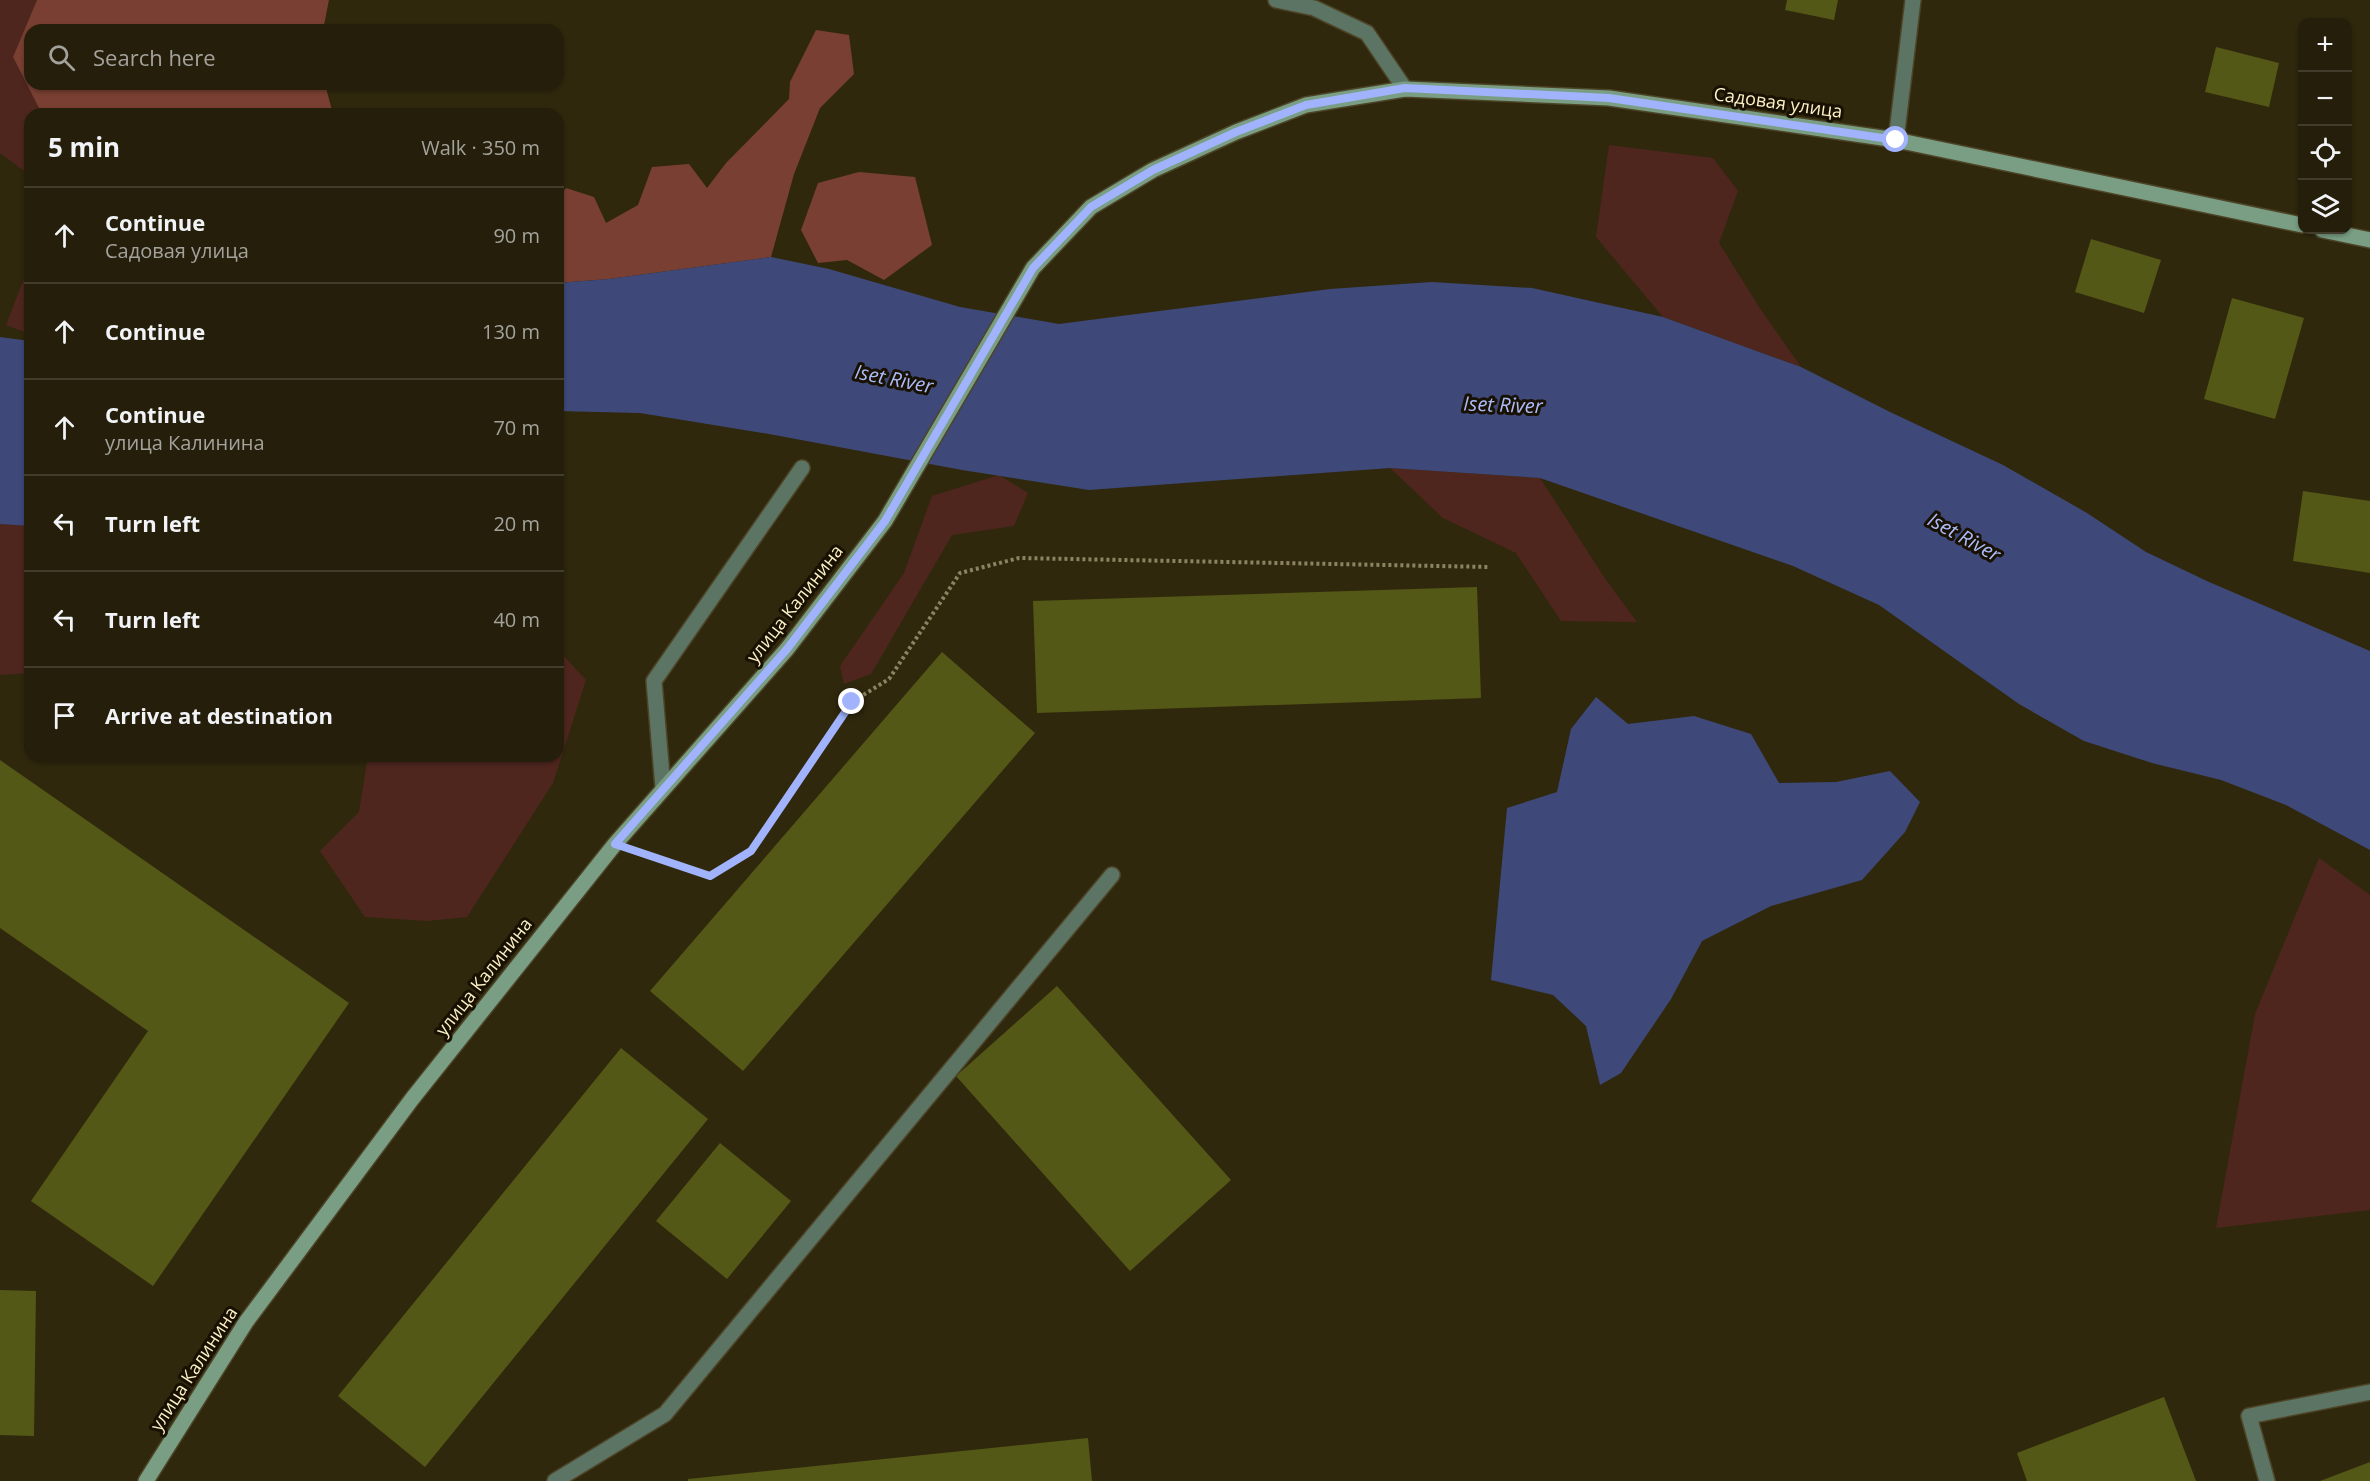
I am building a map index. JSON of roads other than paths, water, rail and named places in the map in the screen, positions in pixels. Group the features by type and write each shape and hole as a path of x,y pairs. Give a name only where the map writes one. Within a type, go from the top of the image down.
{"main road":[{"name":"Садовая улица","path":"1033,268 1091,207 1153,170 1236,132 1306,105 1405,88 1609,98 1896,140 2298,224"},
{"path":"2341,234 2370,240"},
{"name":"улица Калинина","path":"146,1481 246,1322 412,1099 615,844 787,649 885,521 1033,268"}],"street":[{"path":"1276,0 1314,8 1367,33 1405,88"},
{"path":"1896,140 1913,0"},
{"path":"663,788 654,681 802,468"},
{"path":"555,1481 665,1414 1112,875"},
{"path":"2267,1481 2249,1416 2370,1392"}],"water":[{"name":"Iset River","path":"771,257 829,269 960,307 1059,324 1330,289 1432,282 1532,288 1663,317 1801,367 2003,465 2087,513 2146,552 2209,582 2370,651 2370,850 2286,805 2221,780 2152,763 2084,741 2019,704 1879,605 1793,566 1540,478 1390,468 1089,490 640,413 564,411 564,283 609,279"},
{"path":"0,337 24,340 24,526 0,524"},
{"path":"1596,697 1628,724 1694,716 1751,734 1779,783 1836,782 1890,771 1920,802 1905,832 1862,880 1771,906 1702,941 1671,999 1621,1073 1600,1085 1586,1026 1553,995 1491,980 1507,808 1557,792 1571,729"}]}
